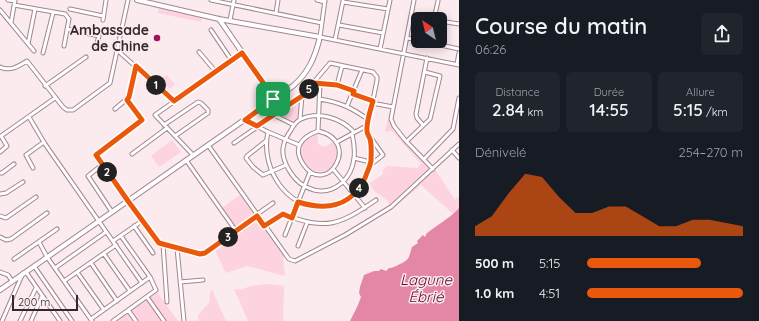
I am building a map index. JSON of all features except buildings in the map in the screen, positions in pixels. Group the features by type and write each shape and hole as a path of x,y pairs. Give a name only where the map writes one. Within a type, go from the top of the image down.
{"main road":[{"path":"1,289 293,86 306,72 314,57 320,37 219,19 150,1 137,0"},
{"path":"219,19 273,99"}],"street":[{"path":"8,0 35,9 64,14 67,16 69,19 64,46"},
{"path":"70,9 103,18 106,0"},
{"path":"0,67 8,69 27,61 63,108 71,110 107,86 111,79 128,0"},
{"path":"211,0 322,23"},
{"path":"230,20 234,0"},
{"path":"276,13 278,0"},
{"path":"317,0 325,1 320,37 458,64 459,53"},
{"path":"368,6 369,0"},
{"path":"380,49 390,0"},
{"path":"412,12 414,0"},
{"path":"335,40 343,1 388,9"},
{"path":"435,12 438,1"},
{"path":"10,23 15,2"},
{"path":"28,44 35,9"},
{"path":"0,12 34,51"},
{"path":"43,53 53,13"},
{"path":"411,16 391,116 392,122 407,141 433,169"},
{"path":"447,21 459,24"},
{"path":"338,25 383,33"},
{"path":"67,29 99,36 96,46"},
{"path":"211,30 232,61"},
{"path":"407,38 411,39"},
{"path":"447,46 459,49"},
{"path":"117,50 174,101"},
{"path":"199,52 216,72"},
{"path":"193,155 155,115 242,53"},
{"path":"45,86 86,57"},
{"path":"423,125 417,118 416,114 428,58"},
{"path":"234,143 302,96 330,63 373,72 377,77 367,130 370,140 370,164 361,186 354,194 339,204 325,207 310,206 298,202 285,192 271,171 267,155 266,141 268,132"},
{"path":"115,109 129,97 136,66"},
{"path":"337,85 342,66"},
{"path":"347,106 362,70"},
{"path":"407,141 431,116 440,76 425,72"},
{"path":"314,83 337,85 373,102 393,107"},
{"path":"318,131 320,83"},
{"path":"300,119 302,96"},
{"path":"0,152 7,146 1,136 55,98"},
{"path":"424,159 453,128 459,98"},
{"path":"319,99 329,100 347,106 369,120"},
{"path":"127,100 142,120 96,155 159,243 200,254 205,253 273,203"},
{"path":"165,124 198,102 208,110 208,113 176,136"},
{"path":"274,115 294,125"},
{"path":"318,116 332,118 345,124 353,133 354,158 351,171 344,182 336,187 318,191 304,186 294,177 286,165 282,148 285,139 300,119 318,116"},
{"path":"29,117 44,142 142,283"},
{"path":"245,120 268,132 299,145"},
{"path":"337,142 368,125"},
{"path":"132,154 167,128"},
{"path":"318,131 332,136 337,142 339,154 333,169 328,173 322,175 310,172 300,159 298,152 299,145 304,137 318,131"},
{"path":"368,133 383,155 370,164"},
{"path":"266,141 246,158 253,167 262,174 286,165"},
{"path":"33,168 26,155 44,142"},
{"path":"208,145 264,226 289,259 295,261 345,235 391,208 459,144"},
{"path":"452,150 459,158"},
{"path":"354,158 370,164"},
{"path":"186,160 236,231"},
{"path":"0,173 14,164"},
{"path":"102,165 88,176 112,212"},
{"path":"333,169 365,208"},
{"path":"285,235 310,172"},
{"path":"0,194 6,194 23,182"},
{"path":"0,216 6,218 36,197"},
{"path":"264,226 283,214 292,218 320,224 336,222 350,217 376,200"},
{"path":"0,237 6,240 11,239 47,213"},
{"path":"113,241 142,220"},
{"path":"298,246 307,222"},
{"path":"134,226 153,252"},
{"path":"14,259 57,229"},
{"path":"55,268 106,232"},
{"path":"112,321 156,290 150,277 121,236"},
{"path":"38,242 90,319"},
{"path":"163,244 167,302"},
{"path":"64,281 116,245"},
{"path":"177,248 184,321"},
{"path":"104,254 130,291"},
{"path":"90,263 116,301"},
{"path":"34,266 72,321"},
{"path":"0,272 8,275 12,282"},
{"path":"25,272 60,321"},
{"path":"2,321 25,272"},
{"path":"77,272 104,310"},
{"path":"85,321 104,310 150,277"},
{"path":"180,282 203,280"},
{"path":"20,321 36,288"},
{"path":"31,321 42,296"},
{"path":"147,297 164,321"},
{"path":"128,310 136,321"}],"shaded area":[{"path":"159,7 202,17 201,22 158,13"},
{"path":"166,75 175,84 170,89 161,80"},
{"path":"300,97 300,118 294,122 276,114"},
{"path":"388,119 405,140 416,149 430,170 436,171 455,200 459,196 459,208 453,214 421,185 390,211 388,201 373,190 370,183 383,174 383,170 387,166 417,168 421,164 392,131 385,131"},
{"path":"318,132 318,144 324,147 335,141 337,148 336,160 331,168 325,171 317,171 310,168 303,163 300,156 300,148 304,139"},
{"path":"172,140 181,152 159,167 151,156"},
{"path":"244,192 287,254 283,257 285,276 247,266 226,273 212,244 233,229 219,210"},
{"path":"266,284 284,286 283,321 248,321 234,289 240,290 251,286"},
{"path":"211,289 226,321 199,321 198,315 209,303"},
{"path":"156,291 178,321 121,321 119,318"}],"water":[{"name":"Lagune Ébrié","path":"459,208 459,321 350,321 361,297 359,293 364,275 374,271 379,271 381,269 386,271 389,268 407,260 412,247 418,243 417,241 423,235 425,237 426,234 451,216"}],"place":[{"name":"Ambassade de Chine","path":"157,38"}],"route":[{"path":"242,53 273,99 245,120 257,126 302,96 314,83 345,87 354,91 353,94 373,101 367,130 371,150 367,173 361,186 354,194 339,204 318,207 298,202 292,218 283,214 264,226 257,216 202,254 159,243 96,156 142,120 127,100 136,66 174,101 242,53"}]}
